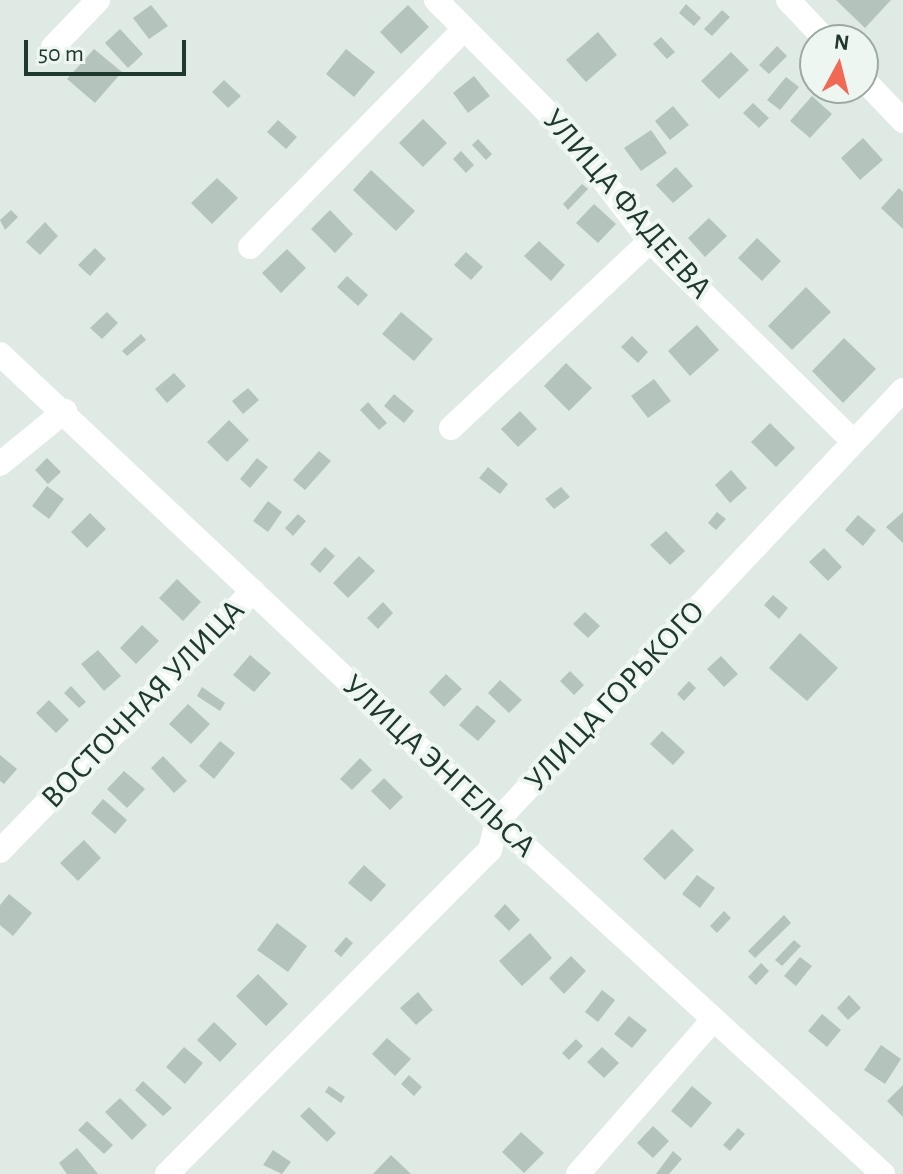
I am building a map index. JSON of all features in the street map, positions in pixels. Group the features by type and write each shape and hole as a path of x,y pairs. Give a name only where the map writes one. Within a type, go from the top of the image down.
{"street":[{"path":"53,47 98,0"},
{"name":"УЛИЦА ФАДЕЕВА","path":"436,0 564,129 650,241 853,441"},
{"path":"788,0 811,24"},
{"path":"250,247 463,30"},
{"path":"879,96 903,121"},
{"path":"451,428 650,241"},
{"name":"УЛИЦА ЭНГЕЛЬСА","path":"0,354 65,411 497,821 883,1174"},
{"name":"УЛИЦА ГОРЬКОГО","path":"167,1174 490,850 497,821 903,390"},
{"path":"0,464 65,411"},
{"name":"ВОСТОЧНАЯ УЛИЦА","path":"0,851 253,591"},
{"path":"578,1174 713,1020"}],"building":[{"path":"836,0 891,0 869,24 861,24"},
{"path":"686,4 701,18 694,26 679,13"},
{"path":"151,5 168,26 149,39 133,18"},
{"path":"408,5 429,27 401,54 380,32"},
{"path":"722,10 730,17 712,36 704,29"},
{"path":"120,29 143,54 128,68 105,43"},
{"path":"598,32 617,55 586,82 566,60"},
{"path":"661,37 675,52 667,59 653,44"},
{"path":"777,46 787,56 769,74 759,65"},
{"path":"94,49 122,72 95,103 67,79"},
{"path":"346,49 375,72 354,97 326,74"},
{"path":"731,52 749,70 719,99 701,81"},
{"path":"474,76 490,96 468,113 453,93"},
{"path":"786,77 799,87 780,110 767,100"},
{"path":"224,80 241,96 228,108 212,92"},
{"path":"753,103 769,118 759,128 743,113"},
{"path":"805,104 821,104 832,114 810,138 790,121"},
{"path":"673,106 689,125 670,140 655,121"},
{"path":"423,119 447,143 423,167 399,143"},
{"path":"278,120 297,137 286,149 267,132"},
{"path":"651,130 667,153 641,171 624,148"},
{"path":"863,138 883,160 860,180 841,158"},
{"path":"478,139 492,154 486,160 472,145"},
{"path":"461,151 474,165 466,173 453,159"},
{"path":"676,167 693,186 673,203 656,185"},
{"path":"371,170 415,211 396,231 353,190"},
{"path":"217,178 238,198 212,224 191,203"},
{"path":"582,184 588,189 568,210 563,204"},
{"path":"899,188 903,192 903,229 881,208"},
{"path":"594,204 616,224 598,243 576,223"},
{"path":"11,210 18,217 5,230 0,220"},
{"path":"330,210 353,234 335,253 311,229"},
{"path":"709,218 727,236 705,257 688,238"},
{"path":"45,222 58,236 40,255 26,242"},
{"path":"757,238 781,261 762,281 738,258"},
{"path":"539,241 565,265 551,281 524,256"},
{"path":"95,248 106,259 90,276 78,265"},
{"path":"287,249 306,268 281,293 262,273"},
{"path":"466,252 483,267 471,280 454,265"},
{"path":"347,276 368,295 358,306 337,287"},
{"path":"806,287 831,312 792,350 768,326"},
{"path":"107,312 118,323 102,339 90,328"},
{"path":"401,312 433,339 414,361 382,334"},
{"path":"697,325 719,350 690,376 668,351"},
{"path":"141,334 146,340 127,356 122,351"},
{"path":"632,336 648,352 638,363 621,347"},
{"path":"844,338 876,369 843,403 812,371"},
{"path":"566,363 592,388 569,411 544,386"},
{"path":"174,373 186,386 167,403 155,389"},
{"path":"654,379 671,401 648,418 631,396"},
{"path":"248,388 259,400 243,414 232,401"},
{"path":"394,394 414,411 404,423 384,406"},
{"path":"368,402 387,423 379,430 360,410"},
{"path":"520,411 537,429 518,447 501,429"},
{"path":"229,420 249,440 227,462 207,442"},
{"path":"770,423 795,448 776,467 751,442"},
{"path":"319,451 331,461 305,490 293,480"},
{"path":"47,458 61,472 48,484 35,470"},
{"path":"257,458 268,467 250,488 240,479"},
{"path":"488,467 508,484 500,494 479,478"},
{"path":"731,470 747,488 730,503 715,485"},
{"path":"47,486 64,499 49,519 32,506"},
{"path":"561,487 570,497 554,509 545,499"},
{"path":"268,501 282,512 268,532 253,521"},
{"path":"717,512 726,519 716,530 708,523"},
{"path":"903,512 903,543 886,527"},
{"path":"90,513 106,529 87,548 71,532"},
{"path":"298,514 306,521 293,536 285,528"},
{"path":"858,515 876,530 863,546 845,530"},
{"path":"666,531 685,551 670,565 650,545"},
{"path":"325,547 335,556 320,573 310,564"},
{"path":"824,548 842,567 828,581 809,562"},
{"path":"359,556 375,571 348,598 333,583"},
{"path":"177,579 201,602 183,621 159,598"},
{"path":"773,595 788,608 779,619 764,605"},
{"path":"383,602 393,613 378,629 367,618"},
{"path":"585,612 600,626 588,638 573,624"},
{"path":"142,625 159,641 136,664 120,648"},
{"path":"800,633 838,668 807,701 769,668"},
{"path":"98,650 121,676 104,691 81,664"},
{"path":"250,655 271,673 254,692 233,675"},
{"path":"721,656 738,674 724,687 707,669"},
{"path":"570,671 584,685 574,695 560,681"},
{"path":"446,674 462,689 444,707 429,692"},
{"path":"500,680 522,700 509,713 488,693"},
{"path":"689,681 696,688 684,701 677,694"},
{"path":"71,686 86,702 79,708 64,693"},
{"path":"202,687 225,703 220,711 197,696"},
{"path":"49,700 69,720 56,733 36,713"},
{"path":"188,704 210,724 191,744 169,724"},
{"path":"477,705 496,721 478,741 459,725"},
{"path":"662,731 685,752 673,765 650,744"},
{"path":"220,741 235,753 214,779 199,766"},
{"path":"0,755 17,769 4,784 0,781"},
{"path":"163,756 187,781 174,793 151,768"},
{"path":"360,758 372,770 352,790 340,779"},
{"path":"124,771 145,789 127,808 107,789"},
{"path":"384,778 403,797 390,810 371,791"},
{"path":"103,799 127,820 115,834 91,813"},
{"path":"672,829 694,850 665,880 643,859"},
{"path":"84,840 101,858 78,881 60,863"},
{"path":"364,865 386,885 371,902 348,883"},
{"path":"697,875 715,888 700,908 682,894"},
{"path":"9,894 32,913 13,936 0,925 0,905"},
{"path":"505,904 520,920 509,931 494,916"},
{"path":"724,911 731,918 717,933 710,926"},
{"path":"784,915 791,923 755,958 748,951"},
{"path":"277,923 307,946 288,972 257,950"},
{"path":"530,933 552,958 522,986 499,961"},
{"path":"346,937 353,943 341,957 334,951"},
{"path":"794,940 801,946 782,966 775,960"},
{"path":"571,956 586,971 564,994 549,978"},
{"path":"800,957 812,966 796,986 784,976"},
{"path":"761,963 769,971 756,985 748,977"},
{"path":"258,974 288,1004 266,1026 236,996"},
{"path":"602,990 615,1000 598,1022 585,1012"},
{"path":"418,992 433,1010 416,1025 400,1008"},
{"path":"849,995 861,1008 848,1020 837,1008"},
{"path":"822,1014 841,1030 827,1047 808,1031"},
{"path":"629,1016 647,1030 632,1048 614,1034"},
{"path":"214,1022 237,1044 220,1062 197,1040"},
{"path":"387,1038 411,1059 395,1076 372,1054"},
{"path":"576,1039 583,1046 569,1060 562,1053"},
{"path":"881,1045 901,1059 885,1084 864,1070"},
{"path":"184,1047 203,1063 185,1084 166,1067"},
{"path":"602,1047 619,1063 604,1078 587,1062"},
{"path":"409,1075 422,1087 414,1096 401,1084"},
{"path":"143,1081 172,1108 163,1116 135,1090"},
{"path":"903,1085 903,1117 887,1101"},
{"path":"329,1086 345,1097 341,1103 325,1092"},
{"path":"692,1086 712,1103 691,1128 671,1111"},
{"path":"120,1098 147,1125 132,1140 105,1112"},
{"path":"309,1107 336,1133 327,1142 300,1116"},
{"path":"87,1121 113,1145 104,1154 78,1130"},
{"path":"653,1126 669,1141 653,1158 637,1143"},
{"path":"738,1128 745,1134 730,1151 723,1145"},
{"path":"521,1132 544,1153 524,1173 502,1152"},
{"path":"77,1148 98,1174 67,1174 59,1163"},
{"path":"273,1150 291,1162 282,1174 263,1165"},
{"path":"673,1151 682,1159 669,1174 656,1174"},
{"path":"391,1155 411,1174 373,1174"}]}
